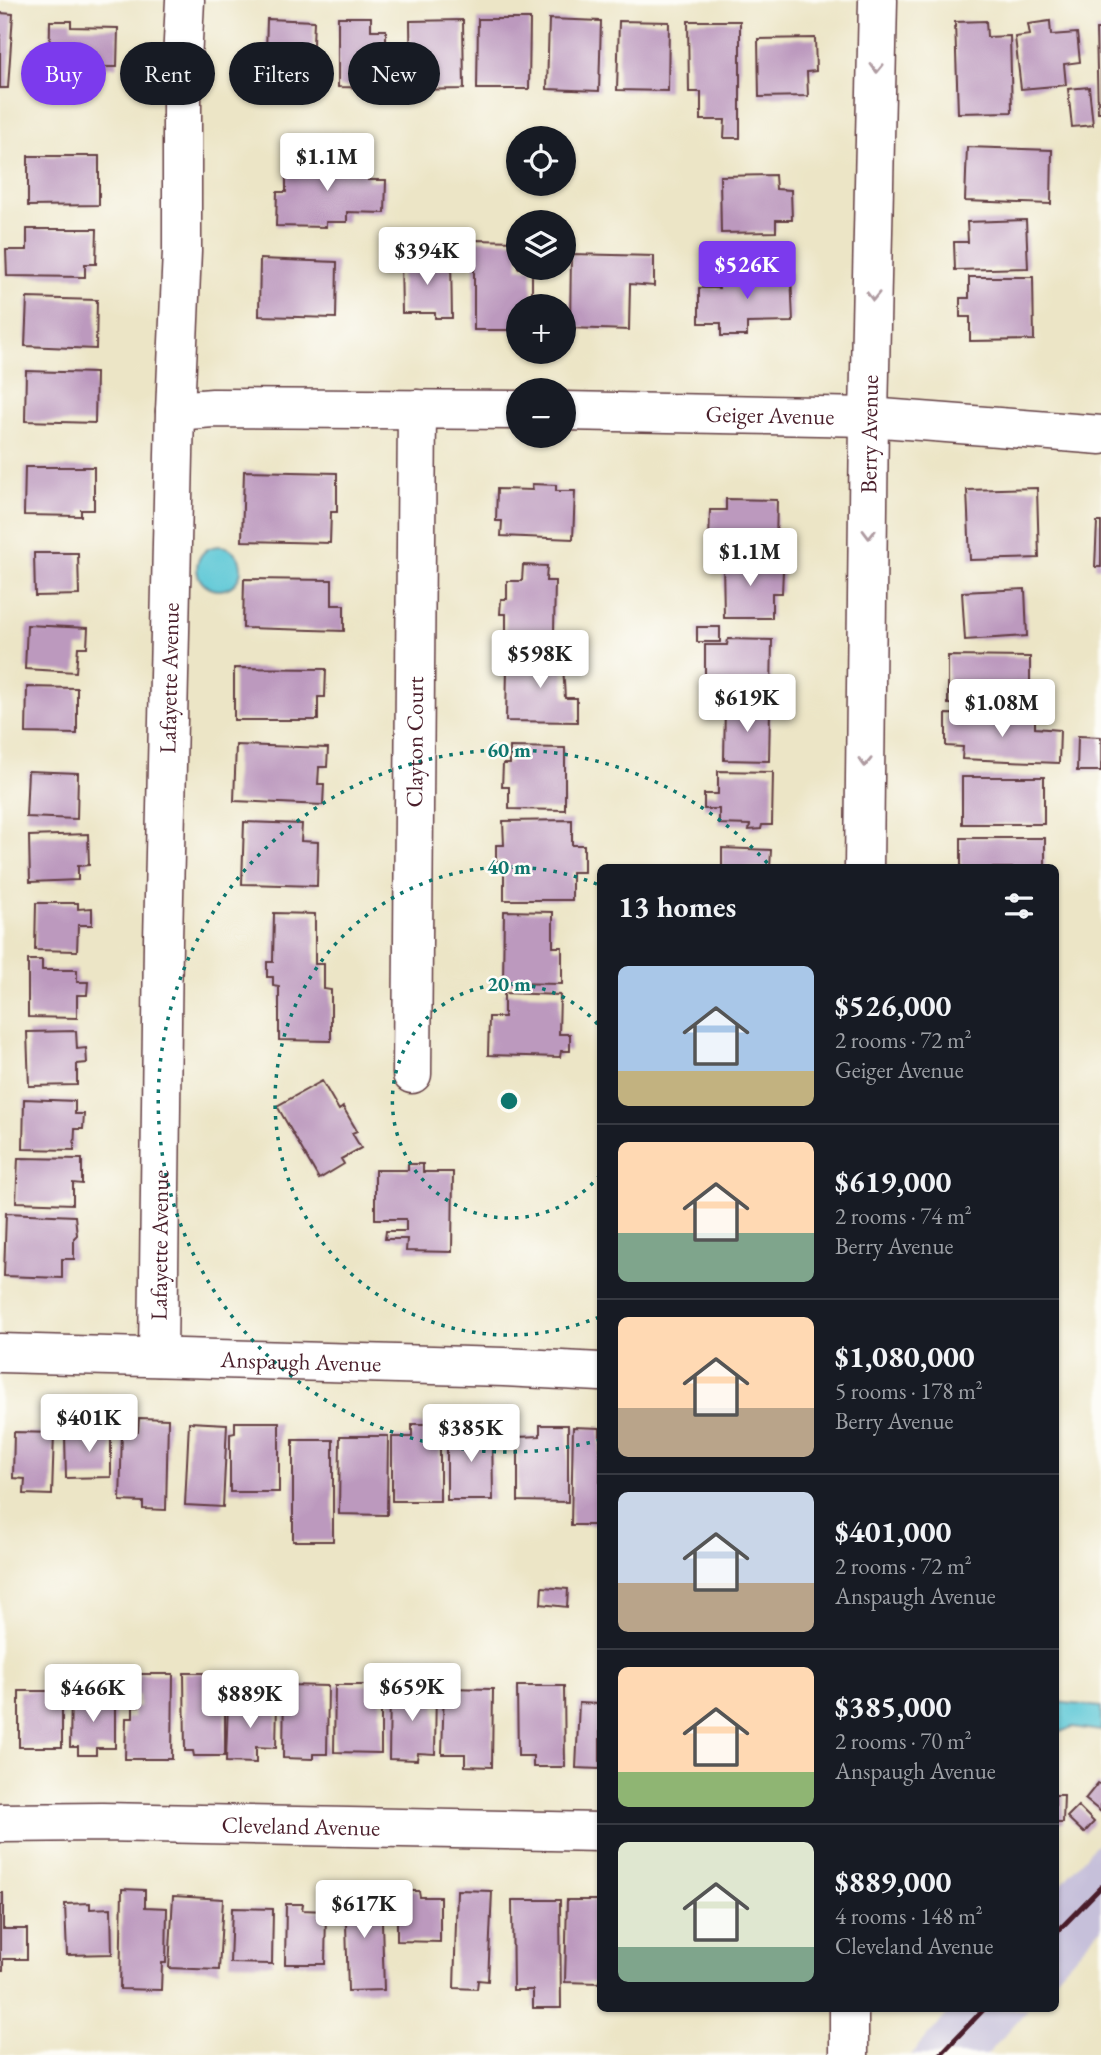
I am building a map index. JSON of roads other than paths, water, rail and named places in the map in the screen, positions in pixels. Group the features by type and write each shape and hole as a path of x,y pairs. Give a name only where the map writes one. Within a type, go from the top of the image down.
{"street":[{"name":"Lafayette Avenue","path":"158,1357 161,1068 175,411 182,251 182,61 185,0"},
{"name":"Berry Avenue","path":"864,864 869,417 878,0"},
{"path":"175,411 213,408 506,410"},
{"name":"Clayton Court","path":"412,1074 417,409"},
{"name":"Geiger Avenue","path":"576,411 869,417 1101,435"},
{"name":"Anspaugh Avenue","path":"0,1353 597,1372"},
{"name":"Cleveland Avenue","path":"0,1823 102,1822 597,1832"},
{"path":"849,2012 849,2055"}],"water":[{"path":"219,546 234,553 241,568 234,583 219,590 204,583 197,568 204,553"},
{"path":"1059,1702 1101,1707 1101,1731 1073,1727 1060,1732"}],"railway":[{"path":"1059,1930 1101,1887"},
{"path":"940,2055 981,2012"}]}
